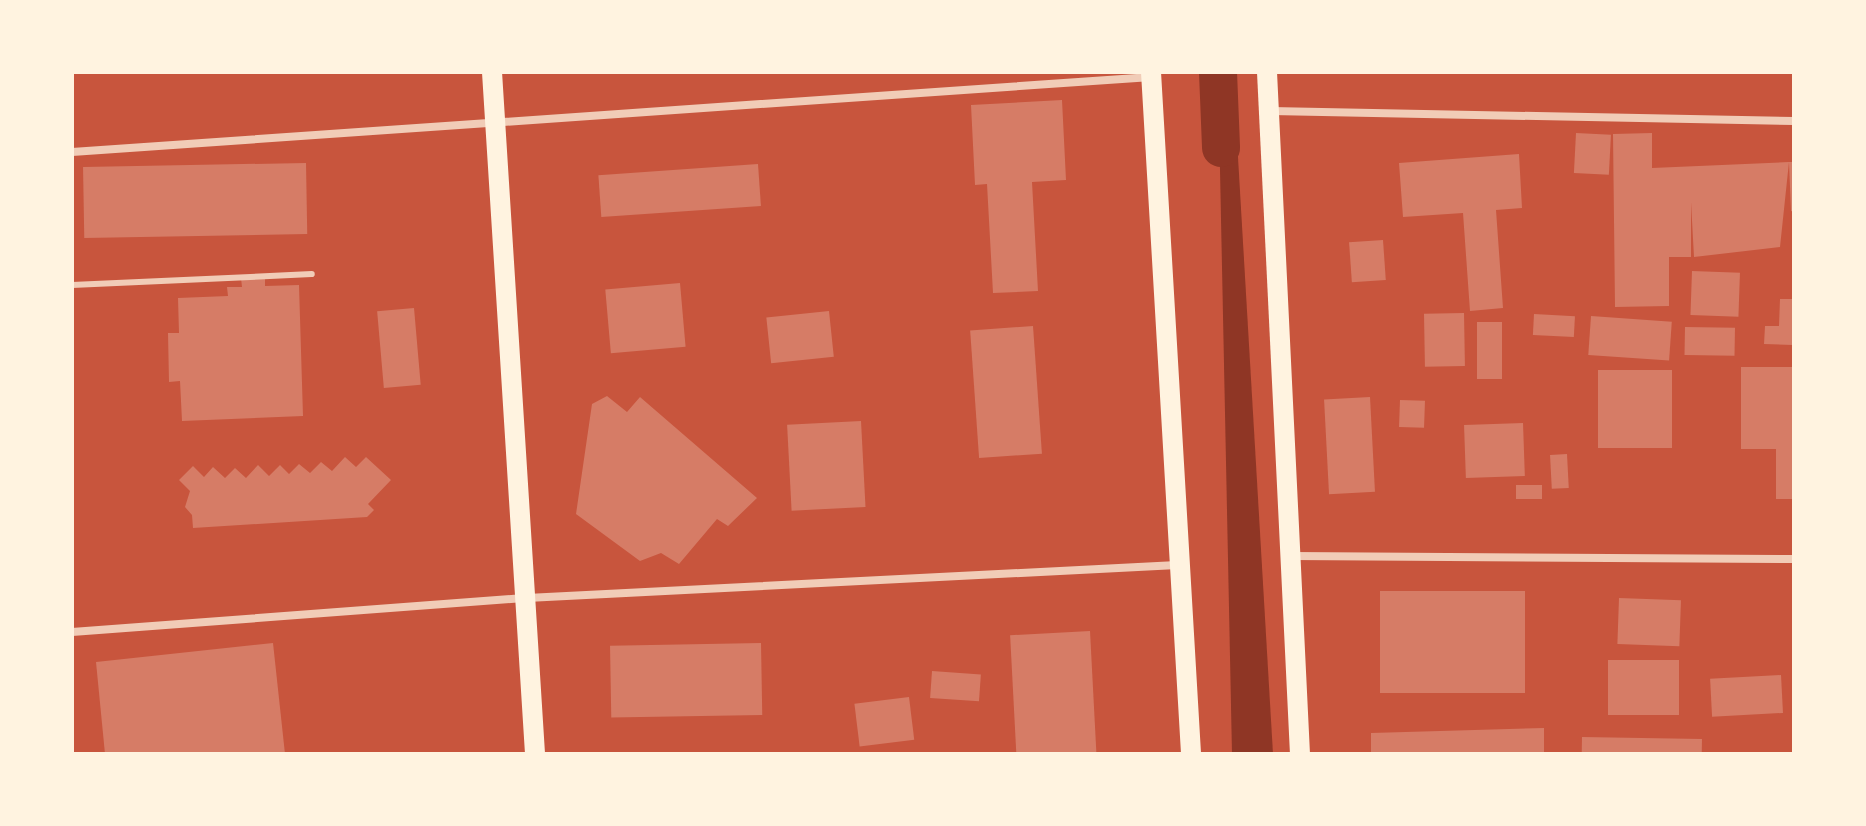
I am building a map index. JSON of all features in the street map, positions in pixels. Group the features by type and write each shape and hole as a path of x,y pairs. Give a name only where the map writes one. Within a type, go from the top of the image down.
{"main road":[{"path":"492,72 498,125 535,754"},
{"path":"1267,72 1300,754"},
{"path":"1152,75 1191,754"}],"street":[{"path":"72,152 498,125 1152,75"},
{"path":"1268,111 1794,121"},
{"path":"1291,556 1794,559"},
{"path":"72,632 527,598 1182,564"}],"lane":[{"path":"72,285 312,274"}],"shaded area":[{"path":"1218,72 1233,72 1273,754 1232,754"}],"building":[{"path":"1062,100 1066,180 1032,182 1038,291 993,293 987,184 975,185 971,105"},
{"path":"1576,133 1611,135 1609,175 1574,173"},
{"path":"1652,133 1652,168 1789,162 1780,247 1694,257 1691,202 1691,257 1669,257 1669,306 1615,307 1613,134"},
{"path":"1519,154 1522,208 1496,210 1503,308 1470,311 1463,213 1403,217 1399,163"},
{"path":"1789,162 1794,162 1794,212 1791,211"},
{"path":"306,163 307,234 84,238 83,167"},
{"path":"758,164 761,206 601,217 598,175"},
{"path":"1383,240 1386,280 1352,282 1349,242"},
{"path":"1692,271 1740,273 1738,317 1690,315"},
{"path":"265,277 265,286 299,285 303,416 182,421 180,381 169,382 168,333 179,333 178,298 228,296 227,287 242,287 241,278"},
{"path":"680,283 686,347 611,353 605,290"},
{"path":"1780,299 1794,299 1793,345 1764,344 1765,326 1779,326"},
{"path":"414,308 421,385 384,388 377,311"},
{"path":"829,311 834,357 771,363 766,318"},
{"path":"1464,313 1465,366 1425,367 1424,314"},
{"path":"1534,314 1575,316 1574,337 1533,335"},
{"path":"1591,316 1672,322 1669,361 1588,355"},
{"path":"1477,322 1502,322 1502,379 1477,379"},
{"path":"1033,326 1042,454 979,458 970,330"},
{"path":"1685,327 1735,328 1735,356 1685,355"},
{"path":"1741,367 1794,367 1794,499 1776,499 1776,449 1741,449"},
{"path":"1598,370 1672,370 1672,448 1598,448"},
{"path":"607,396 627,412 640,397 757,498 728,526 717,519 679,564 661,553 640,561 576,514 592,404"},
{"path":"1370,397 1375,492 1329,494 1324,399"},
{"path":"1400,400 1425,401 1424,428 1399,427"},
{"path":"861,421 866,507 792,511 787,425"},
{"path":"1523,423 1525,476 1466,478 1464,425"},
{"path":"1567,454 1569,488 1552,489 1550,455"},
{"path":"345,457 356,467 366,457 391,480 368,504 374,510 367,517 193,528 192,515 185,507 190,491 179,480 193,466 204,477 213,467 225,478 235,468 246,478 258,465 269,476 280,465 289,474 299,464 310,473 321,462 332,471"},
{"path":"1516,485 1542,485 1542,499 1516,499"},
{"path":"1380,591 1525,591 1525,693 1380,693"},
{"path":"1619,598 1681,600 1679,646 1617,644"},
{"path":"1090,631 1096,754 1016,754 1010,635"},
{"path":"273,643 285,754 105,754 96,662"},
{"path":"761,643 762,715 611,718 610,646"},
{"path":"1608,660 1679,660 1679,715 1608,715"},
{"path":"932,671 981,674 979,701 930,698"},
{"path":"1781,675 1783,713 1712,717 1710,679"},
{"path":"909,697 914,740 860,746 854,704"},
{"path":"1544,728 1544,754 1371,754 1371,733"},
{"path":"1582,737 1702,739 1702,754 1582,754"}],"waterway":[{"path":"1218,72 1221,148"}]}
